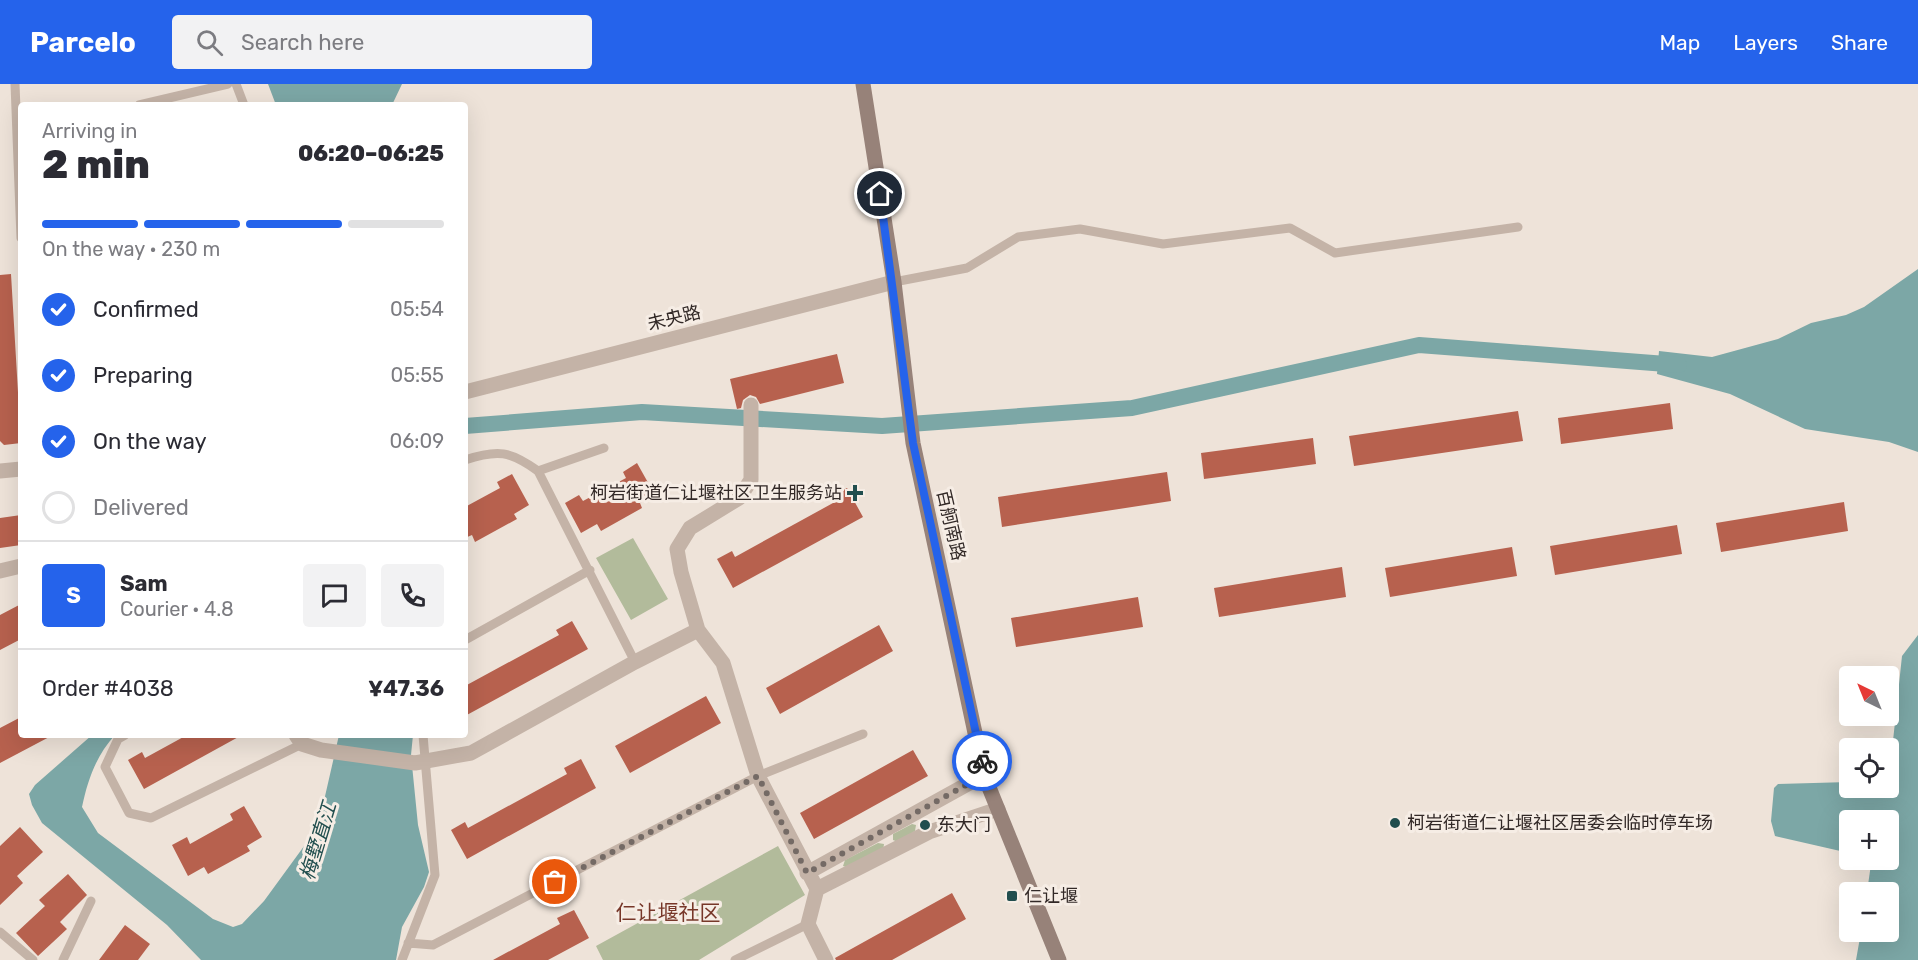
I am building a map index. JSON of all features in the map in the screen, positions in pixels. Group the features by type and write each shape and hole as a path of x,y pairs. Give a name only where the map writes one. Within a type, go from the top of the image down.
{"street":[{"name":"百舸南路","path":"863,84 894,282 913,443 984,775 1059,960"},
{"name":"未央路","path":"468,391 894,282"},
{"path":"751,405 751,480 739,498 690,528 677,549 681,572 698,630 723,663 758,776 807,873 818,889"},
{"path":"0,471 18,469"},
{"path":"0,572 18,567"},
{"path":"299,739 321,750 420,763 471,753 635,662 698,630"},
{"path":"807,873 984,775"},
{"path":"826,960 808,924 818,889 929,832 998,809"}],"lane":[{"path":"15,84 18,161"},
{"path":"152,102 228,84"},
{"path":"236,84 243,102"},
{"path":"894,282 967,268 1018,237 1080,229 1163,244 1290,228 1335,253 1518,227"},
{"path":"538,471 604,448"},
{"path":"468,459 488,453 515,455 538,471 635,662"},
{"path":"468,638 590,570"},
{"path":"408,944 432,945 758,776 863,734"},
{"path":"121,738 105,767 129,813 152,818 299,739"},
{"path":"402,960 435,875 420,763 423,738"},
{"path":"63,960 91,901"},
{"path":"735,960 808,924"},
{"path":"0,932 33,960"}],"green space":[{"path":"633,538 668,599 631,620 596,558"},
{"path":"912,824 916,825 915,831 898,842 893,840 893,834"},
{"path":"878,843 884,844 883,851 849,868 843,866 845,860"},
{"path":"778,846 805,895 699,960 603,960 596,946"}],"water":[{"path":"268,84 402,84 393,102 275,102"},
{"path":"1918,269 1918,452 1889,442 1805,429 1730,394 1657,374 1659,351 1712,357 1778,339 1811,323 1846,315 1864,307"},
{"path":"1918,635 1918,960 1856,960 1859,942 1899,942 1899,882 1868,882 1870,870 1899,870 1899,810 1839,810 1839,851 1775,836 1771,821 1774,788 1778,784 1839,782 1839,798 1899,798 1899,738 1893,738 1895,726 1899,726 1902,656"},
{"name":"梅墅直江","path":"89,738 113,738 94,768 82,807 98,833 213,919 233,927 242,924 264,901 318,827 338,738 413,738 411,755 418,825 429,872 424,887 402,927 396,960 201,960 167,925 42,823 29,794 35,785"}],"building":[{"path":"11,274 18,392 18,443 4,445 0,441 0,275"},
{"path":"837,354 844,383 760,404 756,397 750,395 743,400 741,408 737,409 730,379"},
{"path":"1670,403 1673,429 1561,444 1558,418"},
{"path":"1518,411 1523,441 1354,466 1349,436"},
{"path":"1313,438 1316,464 1204,479 1201,453"},
{"path":"637,463 655,495 640,503 642,508 601,531 597,524 581,533 565,503 579,495 583,501 626,478 623,472"},
{"path":"1167,472 1171,501 1002,527 998,497"},
{"path":"512,474 529,505 514,514 517,519 475,542 472,535 468,537 468,505 500,488 497,482"},
{"path":"847,488 863,517 733,588 717,559 732,551 735,557 833,503 831,497"},
{"path":"1844,502 1848,531 1721,552 1716,523"},
{"path":"18,515 18,545 0,548 0,518"},
{"path":"1677,525 1682,554 1555,575 1550,546"},
{"path":"1512,547 1517,576 1390,597 1385,568"},
{"path":"1342,567 1346,597 1219,617 1214,588"},
{"path":"1138,597 1143,627 1016,647 1011,618"},
{"path":"18,606 18,641 0,650 0,615"},
{"path":"572,621 588,649 468,714 468,684 559,635 556,630"},
{"path":"879,625 893,651 780,714 766,688"},
{"path":"706,696 721,723 630,773 615,746"},
{"path":"18,719 18,738 47,738 0,763 0,728"},
{"path":"182,738 237,738 144,789 128,760 142,752 145,758"},
{"path":"913,750 928,776 814,839 800,813"},
{"path":"581,759 596,788 467,859 451,830 465,822 468,828 567,774 564,768"},
{"path":"244,806 262,837 247,846 250,851 208,874 204,867 188,876 172,845 187,837 190,844 233,820 230,814"},
{"path":"20,827 43,852 17,876 23,883 0,905 0,846"},
{"path":"68,874 87,895 60,922 67,929 38,956 16,933 45,906 39,900"},
{"path":"952,893 966,919 892,960 836,960 835,958"},
{"path":"574,910 589,938 548,960 493,960 560,924 557,918"},
{"path":"125,925 150,944 138,960 99,960"}],"waterway":[{"path":"468,426 642,412 882,426 1132,408 1419,345 1679,365"}],"way so far":[{"path":"555,882 758,776 807,873 984,775 982,761"}],"place":[{"name":"柯岩街道仁让堰社区卫生服务站","path":"855,493"},
{"name":"柯岩街道仁让堰社区居委会临时停车场","path":"1395,823"},
{"name":"东大门","path":"925,825"},
{"name":"仁让堰","path":"1012,896"}],"district":[{"name":"仁让堰社区","path":"668,912"}],"route":[{"path":"880,194 894,282 913,443 982,761"}]}
